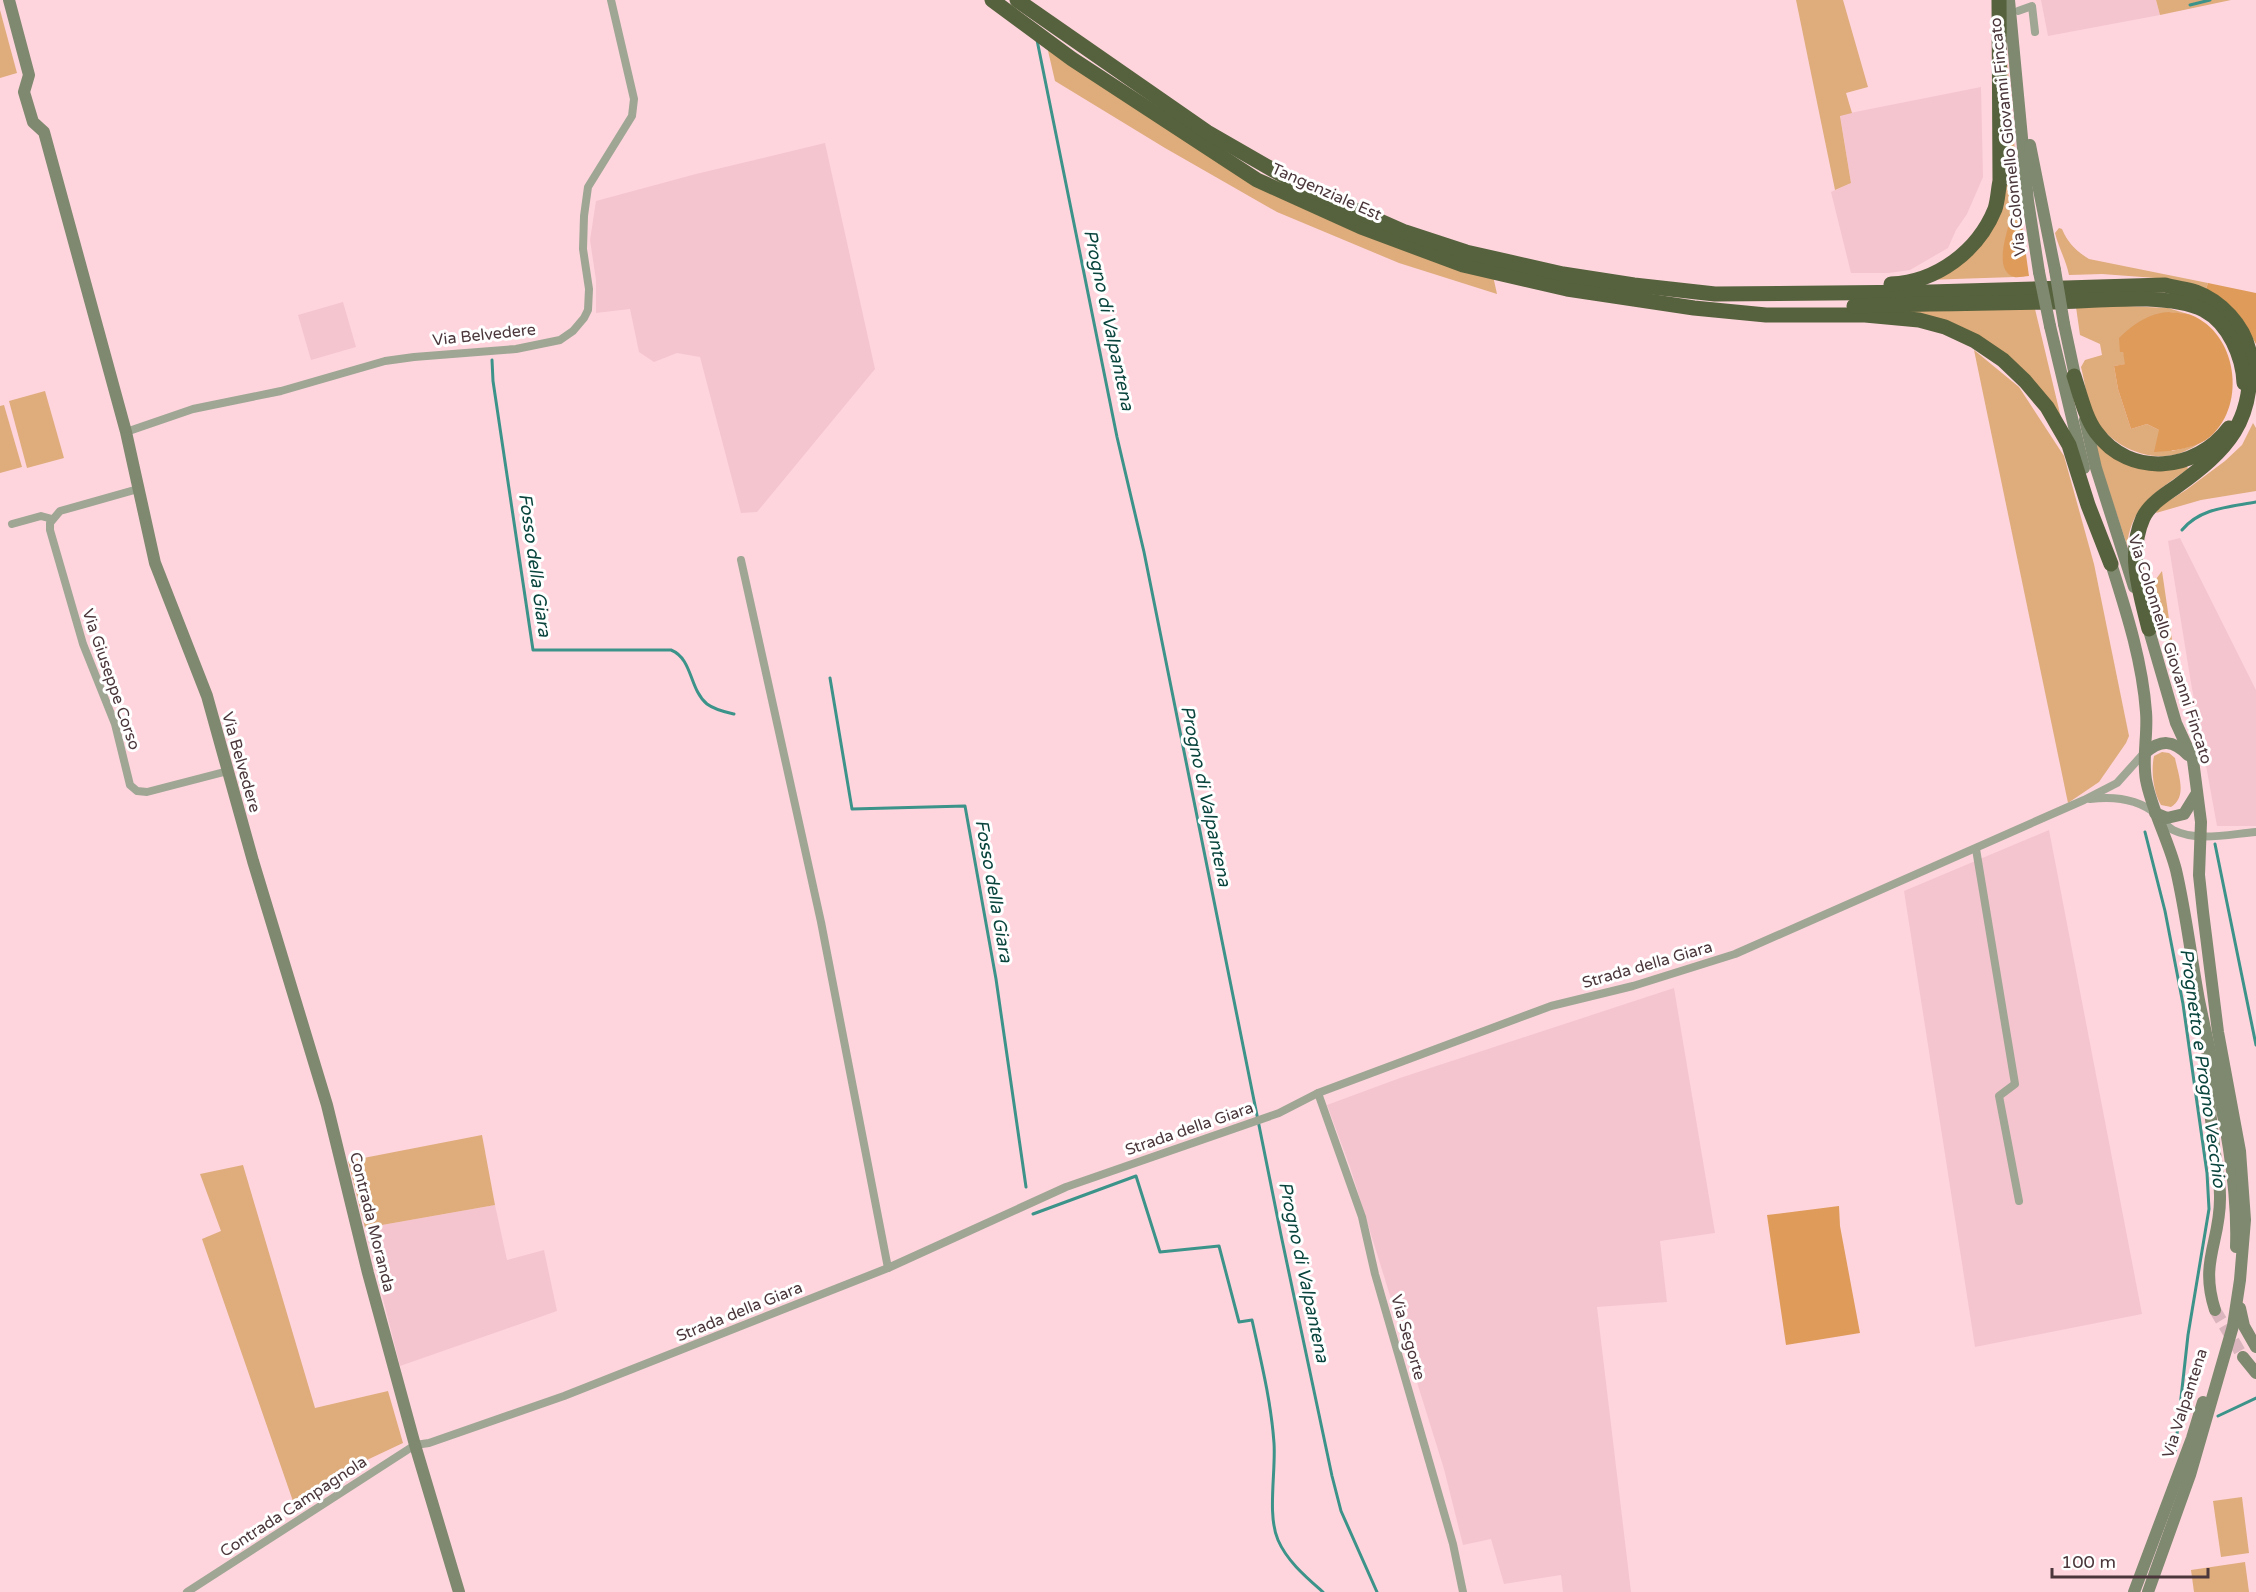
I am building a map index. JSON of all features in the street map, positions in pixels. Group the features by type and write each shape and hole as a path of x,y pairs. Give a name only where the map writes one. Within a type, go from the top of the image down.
{"highway":[{"name":"Tangenziale Est","path":"992,0 1072,59 1257,180 1361,227 1463,265 1567,289 1694,308"},
{"name":"Tangenziale Est","path":"1017,0 1207,132 1301,186 1405,232 1466,252 1563,274 1715,294"},
{"path":"1715,294 1904,284 1952,264 1971,248 1995,207 2000,181 1999,0"},
{"path":"1715,294 1930,292 2165,285 2197,292 2216,303 2234,320 2247,342 2252,365 2253,391 2237,435 2221,453 2160,499 2144,514 2135,536 2135,550 2137,576 2149,629"},
{"path":"1694,308 2162,300 2190,305 2206,311 2219,323 2236,346 2243,369 2244,387 2239,410 2221,439 2190,459 2173,464 2157,464 2136,460 2116,452 2096,432 2074,376"},
{"path":"1694,308 1766,315 1865,315 1919,320 1945,327 1975,341 2003,360 2047,407 2069,445 2111,564"}],"main road":[{"name":"Via Belvedere","path":"9,0 29,75 24,92 33,122 44,132 126,432 154,563 207,696 253,861"},
{"name":"Via Colonnello Giovanni Fincato","path":"2009,0 2028,201 2050,326 2069,413 2111,564 2128,614 2140,667 2146,712 2146,779 2155,813 2176,870 2223,1119 2235,1218"},
{"name":"Via Colonnello Giovanni Fincato","path":"2017,5 2031,153 2074,376 2096,468 2149,629 2176,723 2193,760 2201,836 2199,875 2203,912 2218,1032 2240,1151 2244,1239 2233,1326 2190,1475 2148,1590"},
{"path":"2145,753 2163,742 2170,742 2179,746 2193,760"},
{"path":"2155,813 2167,818 2184,814 2198,792"},
{"name":"Contrada Moranda","path":"253,861 327,1105 368,1273 415,1445 459,1592"},
{"path":"2195,980 2220,1182 2220,1212 2210,1254 2208,1277 2208,1288 2215,1310"},
{"name":"Via Valpantena","path":"2133,1592 2192,1438 2222,1340 2234,1282 2237,1245 2235,1218"},
{"path":"2244,1239 2247,1257 2241,1318 2256,1347"},
{"path":"2243,1357 2256,1374"}],"street":[{"name":"Via Belvedere","path":"126,432 193,409 281,391 364,366 407,358 516,349 560,340 573,331 585,318 589,297 584,249 584,216 588,187 632,116 634,99 611,0"},
{"path":"2017,5 2032,6 2035,32"},
{"path":"12,524 41,516 52,519 60,511 138,489"},
{"name":"Via Giuseppe Corso","path":"52,519 50,530 82,644 115,724 130,785 137,791 147,792 228,771"},
{"path":"741,560 821,922 888,1268"},
{"name":"Strada della Giara","path":"415,1445 429,1443 564,1396 888,1268 1066,1186 1279,1113 1318,1093 1551,1006 1633,986 1735,954 2084,800 2117,783 2145,753"},
{"name":"Strada della Giara","path":"2084,800 2124,798 2155,813 2174,830 2201,836 2256,832"},
{"path":"1976,849 2015,1084 2000,1096 2019,1201"},
{"name":"Via Segorte","path":"1318,1093 1362,1217 1375,1274 1453,1544 1463,1592"},
{"name":"Contrada Campagnola","path":"187,1592 415,1445"}],"shaded area":[{"path":"1796,0 1843,0 1868,87 1846,93 1852,113 1840,116 1851,183 1835,190"},
{"path":"2041,0 2156,0 2160,15 2048,36"},
{"path":"2156,0 2231,0 2160,15"},
{"path":"0,10 17,73 0,78"},
{"path":"2005,38 2021,219 2008,227 2006,271 2014,277 1925,280 1935,277 1997,210"},
{"path":"1046,42 1269,190 1493,276 1497,294 1399,263 1277,212 1165,148 1055,81"},
{"path":"1981,87 1983,177 1967,214 1948,248 1910,270 1889,273 1851,273 1831,192 1851,183 1840,115"},
{"path":"825,143 875,369 757,512 741,513 700,357 677,353 654,362 639,352 630,309 596,313 596,280 590,240 596,201"},
{"path":"2021,219 2029,276 2014,277 2008,274 2005,268 2003,255 2008,227"},
{"path":"2059,228 2073,246 2089,259 2208,283 2206,289 2169,279 2102,274 2069,275 2055,233"},
{"path":"2208,283 2256,293 2256,344 2241,318 2206,289"},
{"path":"343,302 356,347 311,360 298,315"},
{"path":"2076,307 2168,308 2191,315 2169,312 2120,352 2123,351 2126,364 2114,366 2118,389 2131,429 2147,424 2159,430 2172,451 2192,446 2210,436 2183,452 2162,456 2127,448 2108,434 2094,416 2081,367 2085,360 2102,355 2100,344 2080,335"},
{"path":"2035,309 2062,422 2025,371 1998,350 1899,310"},
{"path":"2169,312 2191,315 2207,324 2219,337 2232,370 2233,388 2230,406 2222,422 2211,436 2191,447 2154,452 2159,430 2147,424 2131,429 2118,389 2114,366 2125,364 2123,352 2120,352 2119,338 2142,320"},
{"path":"1974,350 2019,387 2064,456 2094,564 2129,736 2099,782 2068,803"},
{"path":"45,391 64,458 27,468 9,401"},
{"path":"4,405 22,467 0,473 0,406"},
{"path":"2253,423 2256,428 2256,491 2201,500 2156,513 2159,507 2225,461 2242,445"},
{"path":"2093,443 2112,457 2131,466 2158,469 2187,466 2188,469 2147,500 2134,519 2127,545"},
{"path":"2180,538 2256,690 2256,826 2217,826 2168,541"},
{"path":"2162,571 2176,667 2184,680 2179,683 2176,681 2162,629 2152,614 2148,590"},
{"path":"2162,752 2169,753 2175,758 2180,778 2181,791 2176,803 2171,807 2161,805 2153,781 2154,756"},
{"path":"2049,830 2142,1314 1975,1347 1904,891"},
{"path":"1674,988 1715,1233 1660,1241 1667,1302 1597,1307 1631,1592 1563,1592 1561,1575 1504,1584 1491,1539 1463,1545 1444,1469 1350,1167 1327,1105 1400,1078"},
{"path":"482,1135 495,1205 365,1228 348,1161"},
{"path":"243,1165 315,1408 388,1391 403,1443 369,1459 295,1507 202,1239 221,1231 200,1174"},
{"path":"495,1205 507,1260 544,1250 557,1311 400,1366 365,1228"},
{"path":"1839,1206 1840,1226 1860,1333 1786,1345 1767,1215"},
{"path":"2242,1497 2249,1553 2221,1557 2213,1501"},
{"path":"2245,1562 2249,1592 2194,1592 2191,1570"}],"waterway":[{"name":"Prognetto e Progno Vecchio","path":"2190,5 2210,0"},
{"name":"Progno di Valpantena","path":"1037,40 1332,1476 1341,1511 1377,1592"},
{"name":"Fosso della Giara","path":"492,360 493,381 533,650 671,650 683,660 701,698 717,709 734,714"},
{"name":"Prognetto e Progno Vecchio","path":"2182,530 2197,517 2206,513 2256,502"},
{"name":"Fosso della Giara","path":"830,678 852,809 965,806 996,979 1026,1187"},
{"name":"Prognetto e Progno Vecchio","path":"2145,832 2165,911 2183,1004 2207,1173 2209,1209 2188,1335 2175,1452"},
{"name":"Prognetto e Progno Vecchio","path":"2215,844 2256,1045"},
{"name":"Fosso della Giara","path":"1033,1214 1136,1176 1160,1252 1219,1246 1239,1322 1252,1320 1265,1381 1274,1443 1272,1506 1278,1540 1292,1562 1323,1592"},
{"name":"Prognetto e Progno Vecchio","path":"2218,1416 2256,1398"}],"tunnel":[{"path":"2215,1310 2243,1357"}]}
